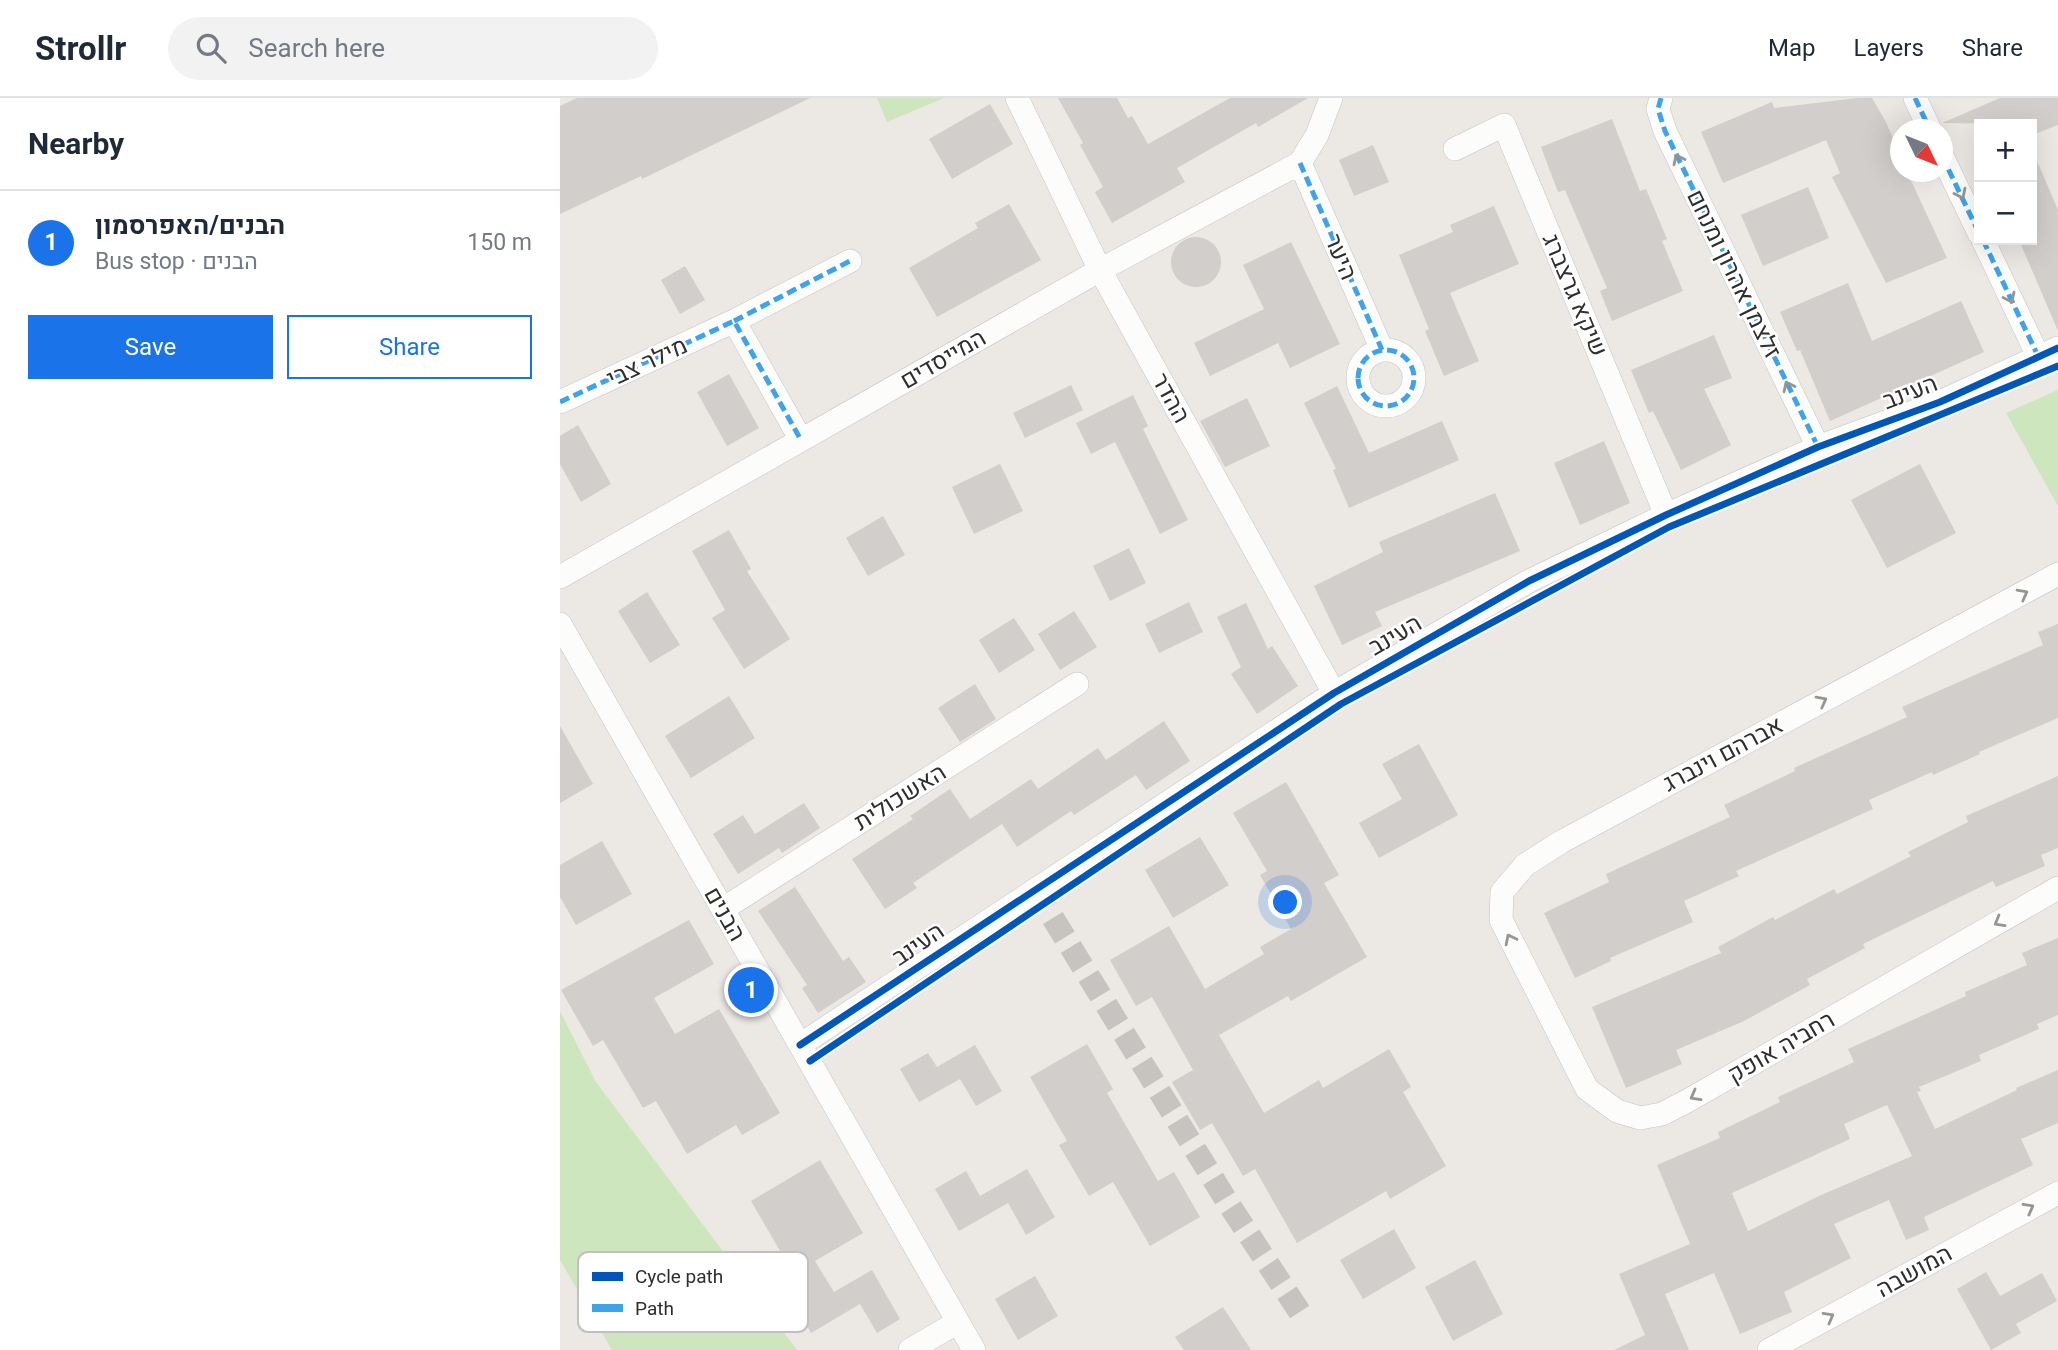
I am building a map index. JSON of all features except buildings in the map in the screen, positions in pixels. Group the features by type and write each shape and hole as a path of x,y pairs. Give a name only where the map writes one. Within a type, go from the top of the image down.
{"street":[{"name":"ההדר","path":"1017,98 1100,270 1334,693"},
{"path":"1300,163 1317,135 1331,98"},
{"name":"זלצמן אהרון ומנחם","path":"1661,98 1658,108 1665,131 1818,447"},
{"path":"1915,98 1925,119"},
{"name":"שיקא גרצברג","path":"1455,149 1504,125 1666,515"},
{"name":"המייסדים","path":"560,577 1100,270 1300,163"},
{"name":"היער","path":"1300,163 1382,350"},
{"path":"1953,179 1974,223"},
{"path":"1986,245 2048,352"},
{"name":"מילר צבי","path":"560,402 734,321 850,261"},
{"path":"734,321 801,440"},
{"name":"העינב","path":"800,1045 1334,693 1529,581 1666,515 1818,447 1940,402 2048,352"},
{"name":"אברהם וינברג","path":"1541,1000 1501,920 1502,892 1525,865 1561,842 2058,575"},
{"name":"הבנים","path":"560,624 974,1350"},
{"name":"האשכולית","path":"723,909 1077,684"},
{"name":"רחביה אופק","path":"1541,1000 1587,1089 1617,1111 1640,1118 1662,1114 2058,888"},
{"name":"המושבה","path":"1769,1350 2058,1193"},
{"path":"910,1350 958,1322"}],"green space":[{"path":"877,98 944,98 887,122"},
{"path":"2058,390 2058,506 2006,413"},
{"path":"560,1011 596,1082 724,1252 578,1252 578,1291 560,1260"},
{"path":"602,1332 784,1332 797,1350 612,1350"}],"tunnel":[{"path":"1035,889 1228,1203 1301,1314"}],"marked path":[{"path":"1661,98 1658,109 1665,131 1818,447"},
{"path":"1915,98 1925,119"},
{"path":"1300,163 1382,350"},
{"path":"1953,179 1974,223"},
{"path":"1985,245 2038,356"},
{"path":"734,321 850,261"},
{"path":"560,402 734,321 801,440"},
{"path":"1380,350 1392,350 1402,354 1410,362 1414,378 1410,394 1402,402 1392,406 1380,406 1370,402 1362,394 1358,384 1358,372 1362,362 1370,354 1380,350"}],"cycle path":[{"path":"800,1045 1334,693 1529,581 1666,515 1818,447 1940,402 2058,348"},
{"path":"810,1061 1341,704 1669,527 2058,366"}],"place":[{"name":"הבנים/האפרסמון","path":"751,990"}]}
